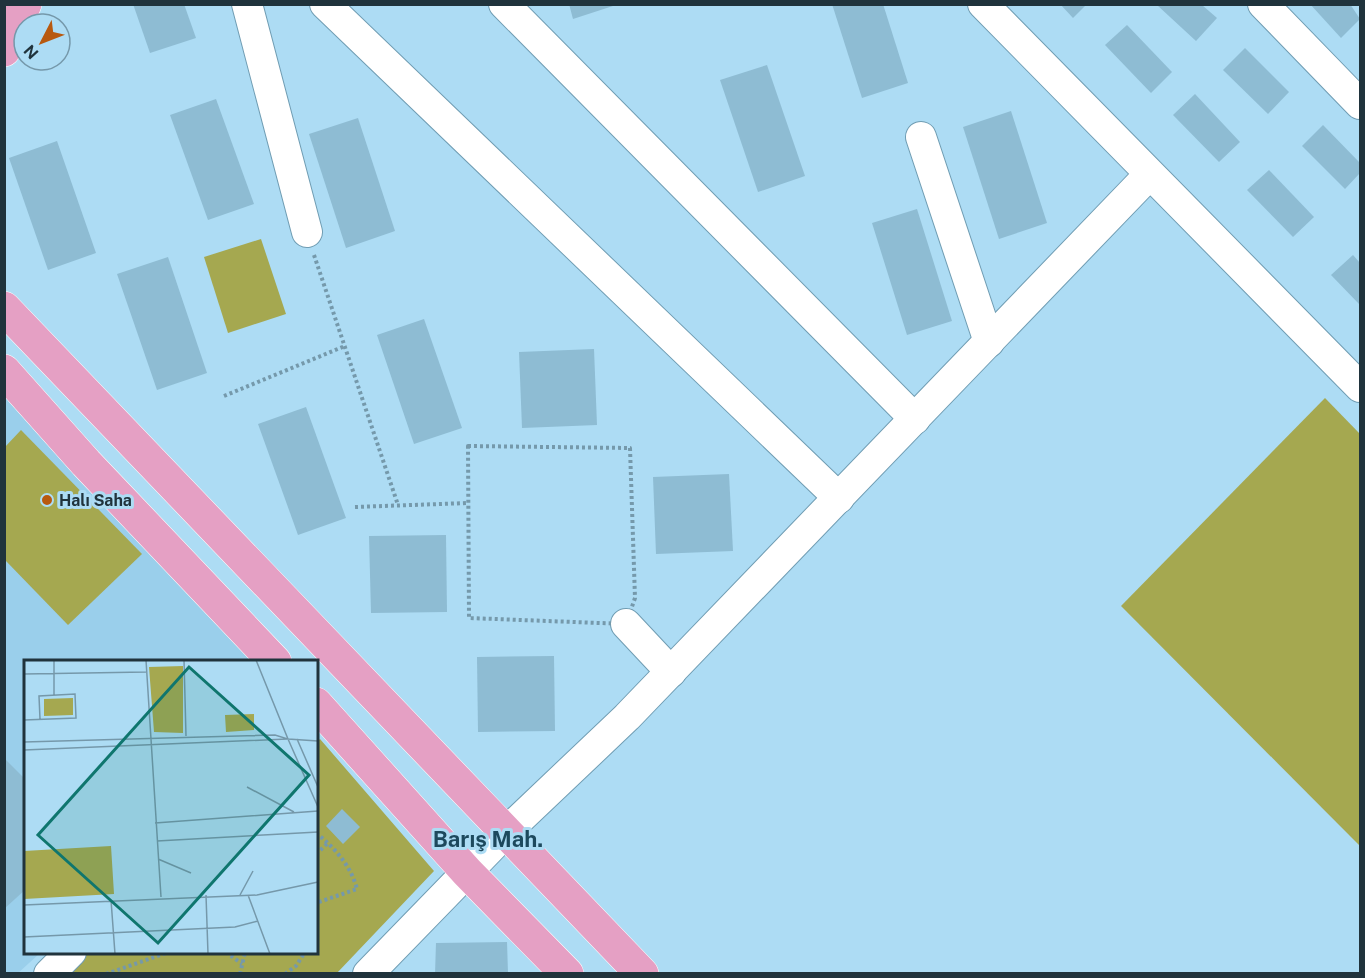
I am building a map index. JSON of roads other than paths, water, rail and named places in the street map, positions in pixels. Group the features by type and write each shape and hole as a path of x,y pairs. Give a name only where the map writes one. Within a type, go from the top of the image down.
{"main road":[{"path":"4,50 25,4"},
{"path":"4,308 642,974"},
{"path":"4,371 86,463 273,660"},
{"path":"320,714 467,872 567,974"}],"street":[{"path":"247,4 307,232"},
{"path":"325,4 839,498"},
{"path":"504,4 915,419"},
{"path":"983,4 1360,387"},
{"path":"1263,4 1360,104"},
{"path":"921,137 989,342"},
{"path":"368,974 506,832 671,672 1149,175"},
{"path":"627,624 671,672"},
{"path":"49,974 69,954"}],"place":[{"name":"Halı Saha","path":"47,500"}],"district":[{"name":"Barış Mah.","path":"488,839"}]}
